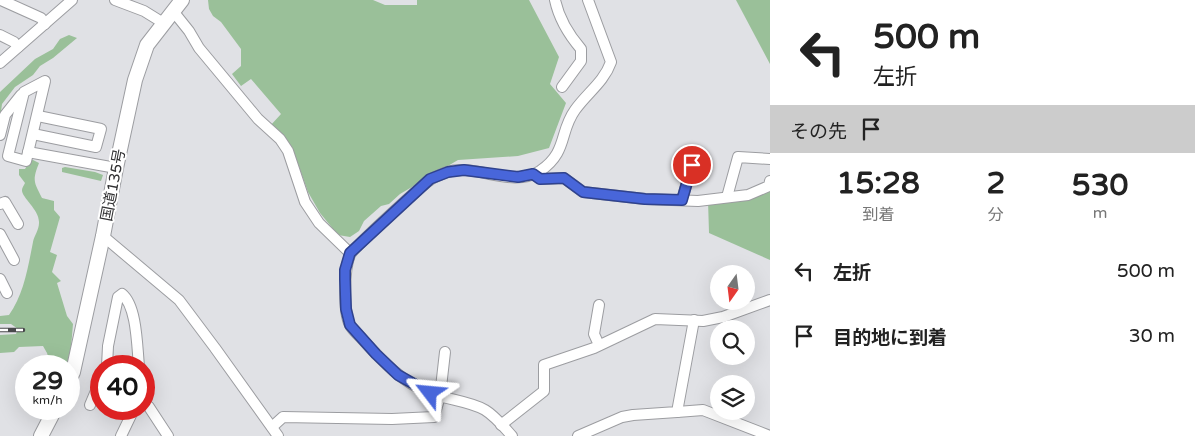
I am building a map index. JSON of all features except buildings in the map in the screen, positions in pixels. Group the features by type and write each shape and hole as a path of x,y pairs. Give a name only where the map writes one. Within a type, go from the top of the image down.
{"highway":[{"name":"国道135号","path":"77,355 104,236 135,80 147,45 178,5"},
{"path":"41,436 49,420"}],"street":[{"path":"1,0 41,18 45,24"},
{"path":"0,63 72,0"},
{"path":"555,0 570,36 581,50 581,61 562,87"},
{"path":"512,436 481,408 440,396 413,385 398,375 376,354 350,325 346,309 345,270 350,253 430,179 448,172 464,170 518,177 533,174 552,160 561,146 575,110 605,76 611,62 588,0"},
{"path":"117,1 144,11 165,24"},
{"path":"178,5 199,48 258,119 280,139 288,151 305,202 319,223 350,253"},
{"path":"0,35 14,42 18,47"},
{"path":"0,135 3,112 24,92 45,81 26,161 4,155 24,92"},
{"path":"33,134 96,147 101,129 38,116"},
{"path":"28,152 116,168"},
{"path":"727,197 738,157 770,159"},
{"path":"682,200 692,165"},
{"path":"533,174 540,179 564,178 583,192 645,199 682,200 748,195 769,186 770,180"},
{"path":"0,204 6,202 18,224"},
{"path":"0,234 14,260"},
{"path":"104,236 179,300 278,436"},
{"path":"0,279 7,293"},
{"path":"108,355 118,297 122,294 128,298 133,315 138,355"},
{"path":"501,425 544,391 544,366 599,345 655,319 703,321 723,317 770,300"},
{"path":"599,304 594,334 599,345"},
{"path":"677,412 694,320"},
{"path":"272,427 282,417 392,420 434,416 440,396 445,352"},
{"path":"578,436 622,417 703,410 770,436"},
{"path":"155,416 168,436"},
{"path":"120,436 128,420"}],"green space":[{"path":"208,0 373,0 385,5 417,5 417,0 529,0 559,57 550,84 566,103 549,148 518,156 458,160 400,194 389,204 381,206 364,221 359,231 350,237 338,235 320,213 308,192 292,147 270,126 281,114 251,79 241,86 232,74 241,66 241,49 221,22 213,16 209,9"},
{"path":"736,0 770,0 770,64"},
{"path":"69,35 77,38 40,66 33,75 15,87 2,104 0,119 0,92 35,59 53,49 60,39"},
{"path":"31,159 39,163 35,178 39,193 42,198 54,201 54,210 60,217 50,252 57,255 52,272 61,281 57,283 67,316 73,324 70,355 48,355 43,346 19,347 14,352 0,353 0,335 16,334 18,329 11,324 0,324 0,316 9,315 18,298 25,280 39,226 37,213 22,193 25,183 19,175 19,169 25,169"},
{"path":"62,168 103,175 101,181 62,172"},
{"path":"770,188 770,260 709,233 708,201"}],"railway":[{"path":"0,330 23,330"}],"route":[{"path":"430,393 398,375 350,325 346,309 345,279 345,270 350,253 430,179 448,172 464,170 518,177 533,174 540,179 564,178 583,192 645,199 682,200 692,165"}]}
